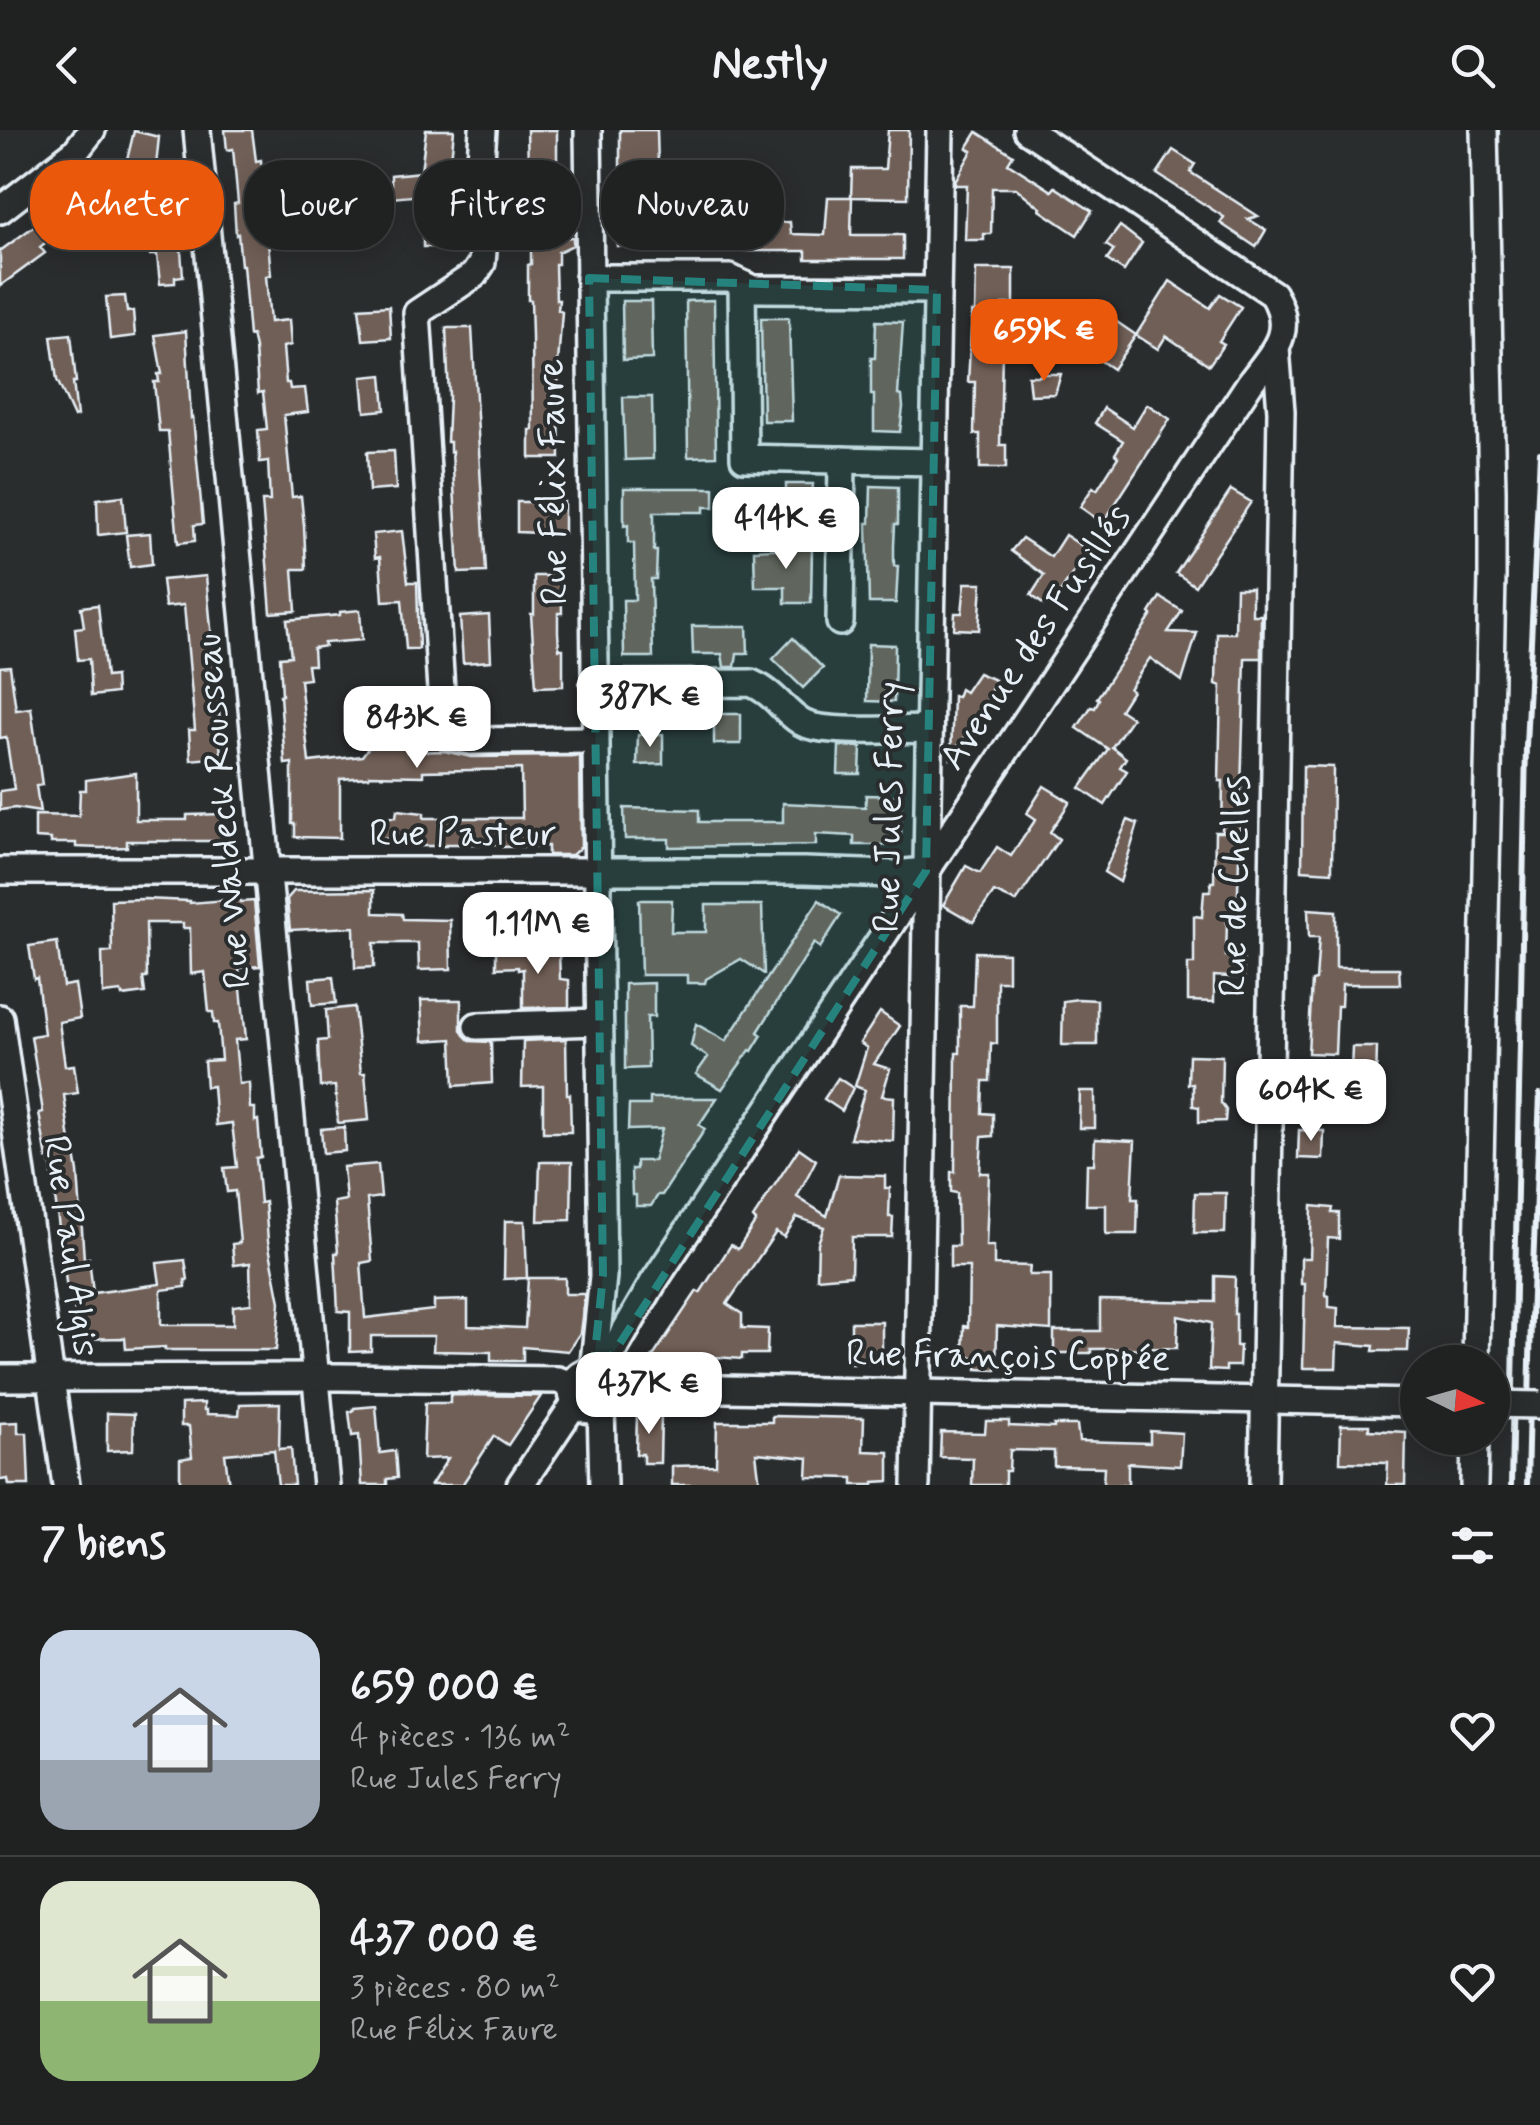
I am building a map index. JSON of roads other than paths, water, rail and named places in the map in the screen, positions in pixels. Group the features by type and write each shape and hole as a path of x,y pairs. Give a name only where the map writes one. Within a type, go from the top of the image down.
{"street":[{"path":"0,210 74,152 92,130"},
{"name":"Rue Waldeck Rousseau","path":"197,130 326,1485"},
{"path":"481,160 483,130"},
{"name":"Rue Félix Faure","path":"588,130 603,1276 592,1388 602,1485"},
{"name":"Rue Jules Ferry","path":"916,1485 940,130"},
{"name":"Rue de Chelles","path":"1027,130 1272,294 1282,310 1282,330 1276,348 1282,411 1262,1485"},
{"path":"1476,1345 1492,576 1484,130"},
{"path":"581,196 588,196"},
{"path":"483,250 482,264 474,275 416,314 443,720 454,738 595,740"},
{"path":"589,278 730,278 753,289 937,290"},
{"path":"742,284 744,458 934,462"},
{"name":"Avenue des Fusillés","path":"520,1485 592,1388 652,1283 1276,348"},
{"path":"840,622 842,460"},
{"path":"594,684 750,683 766,690 802,723 820,729 929,729"},
{"name":"Rue Pasteur","path":"0,871 926,871"},
{"name":"Rue Paul Algis","path":"0,1018 66,1485"},
{"path":"477,1026 599,1022"},
{"name":"Rue François Coppée","path":"0,1378 558,1380 592,1388 1400,1403"},
{"path":"1510,1404 1540,1405"},
{"path":"1474,1485 1475,1455"}],"railway":[{"path":"1511,1485 1526,746 1540,453"},
{"path":"1527,1485 1540,1094"}]}
